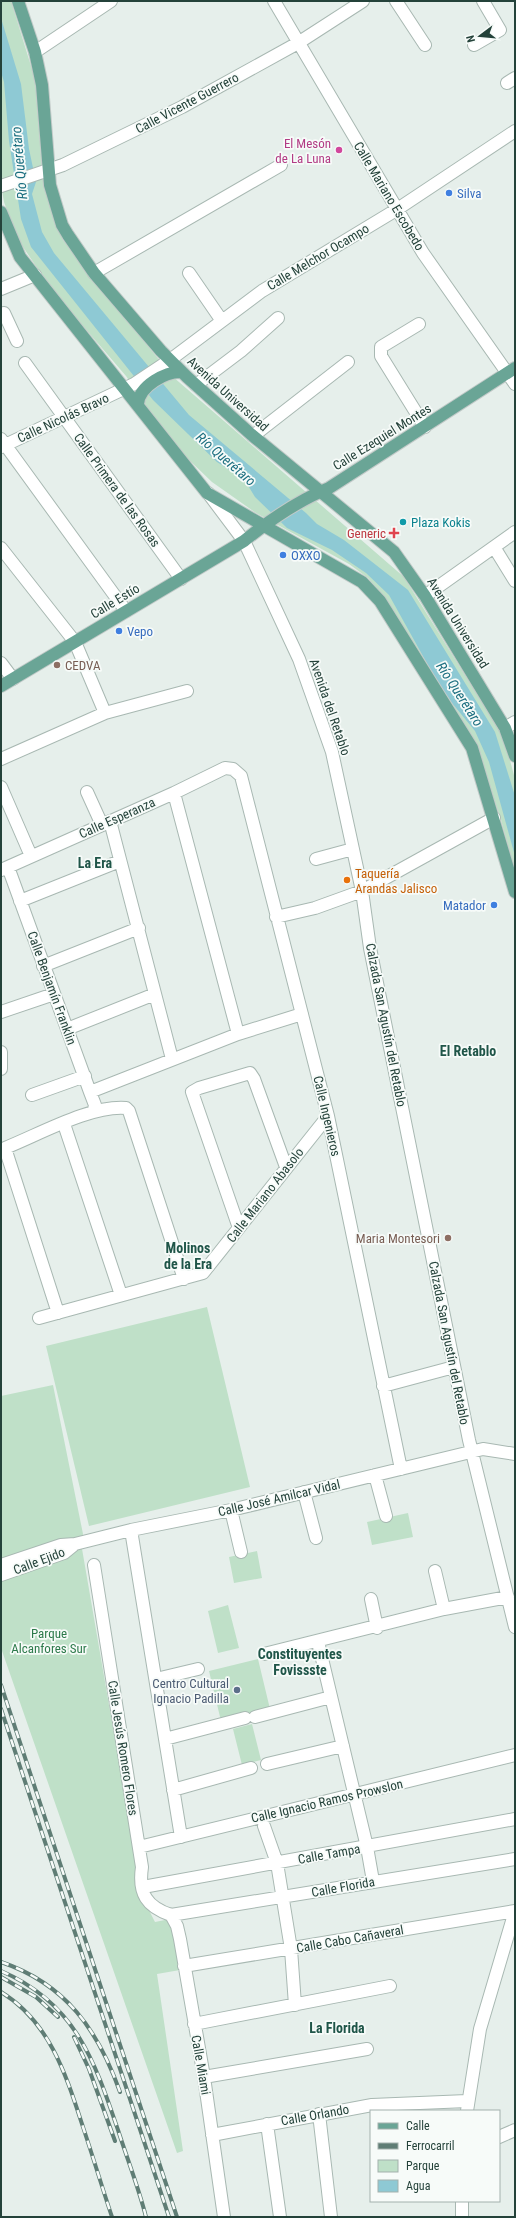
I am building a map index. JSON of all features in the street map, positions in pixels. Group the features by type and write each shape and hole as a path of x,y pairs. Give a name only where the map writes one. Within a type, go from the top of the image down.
{"main road":[{"name":"Avenida Universidad","path":"18,1 35,52 42,85 48,171 62,225 94,273 170,360 196,386 252,436 394,552 425,596 510,725 515,756"},
{"path":"1,212 20,257 134,388 138,404 207,492 267,523 326,559 362,582 380,601 472,748 515,892"},
{"name":"Calle Ezequiel Montes","path":"267,523 303,499 333,485 511,371"},
{"path":"134,388 162,372 182,372"},
{"path":"244,541 267,523"},
{"name":"Calle Estío","path":"1,686 244,541"}],"street":[{"path":"35,52 111,1"},
{"name":"Calle Mariano Escobedo","path":"274,1 396,210 423,253 511,371 515,384"},
{"name":"Calle Vicente Guerrero","path":"2,186 48,171 182,107 298,43 363,1"},
{"path":"396,1 426,45"},
{"path":"474,45 500,30 483,1"},
{"name":"Calle Melchor Ocampo","path":"162,372 170,360 262,291 307,262 396,210 515,131"},
{"path":"94,273 281,165"},
{"path":"189,273 222,321"},
{"path":"1,289 35,275"},
{"path":"2,310 17,341"},
{"path":"196,386 241,351 278,318"},
{"path":"419,324 381,347 380,351 381,356 425,427"},
{"path":"252,436 348,362"},
{"name":"Calle Primera de las Rosas","path":"25,363 181,579"},
{"name":"Calle Nicolás Bravo","path":"2,444 134,388"},
{"path":"2,444 126,611"},
{"name":"Avenida del Retablo","path":"207,492 244,541 299,660 332,752 362,891"},
{"path":"425,596 515,532"},
{"path":"494,547 515,580"},
{"path":"1,548 75,642 105,713"},
{"path":"1,663 13,679"},
{"path":"1,759 105,713 187,691"},
{"name":"Calle Esperanza","path":"4,868 174,793 225,768 233,769"},
{"name":"Calle Ingenieros","path":"233,769 241,776 328,1116 401,1469"},
{"path":"1,787 31,856"},
{"path":"87,792 106,823 120,861 139,928 172,1059"},
{"path":"174,793 238,1034"},
{"path":"276,917 315,908 362,891 494,818"},
{"path":"316,859 353,849"},
{"path":"20,901 120,861"},
{"name":"Calle Benjamín Franklin","path":"4,868 20,901 95,1104 94,1110"},
{"name":"Calzada San Agustín del Retablo","path":"362,891 370,948 454,1367 472,1452 515,1627"},
{"path":"43,966 139,928"},
{"path":"1,1012 54,994"},
{"path":"67,1029 155,994"},
{"path":"90,1092 238,1034 302,1014"},
{"path":"1,1052 1,1069"},
{"path":"238,1228 192,1092 199,1088 250,1073 254,1079 286,1167"},
{"path":"32,1095 84,1076"},
{"path":"58,1313 5,1148 94,1110 119,1107 126,1108 129,1111 184,1280"},
{"name":"Calle Mariano Abasolo","path":"38,1318 121,1295 184,1280 203,1273 208,1269 238,1228 328,1116"},
{"path":"64,1124 121,1295"},
{"path":"383,1386 454,1367"},
{"name":"Calle José Amilcar Vidal","path":"80,1543 132,1530 231,1510 483,1449 515,1454"},
{"name":"Calle José Amilcar Vidal","path":"472,1452 515,1460"},
{"path":"375,1475 386,1516"},
{"path":"304,1492 316,1538"},
{"path":"231,1510 241,1552"},
{"path":"132,1530 166,1739 172,1790 181,1837"},
{"name":"Calle Ejido","path":"1,1565 61,1545 80,1543"},
{"name":"Calle Ejido","path":"1,1575 64,1553 80,1543"},
{"name":"Calle Jesús Romero Flores","path":"94,1565 139,1847 143,1887 146,1900 155,1910 171,1916"},
{"path":"435,1572 444,1609"},
{"path":"264,1654 377,1628 444,1609 508,1597"},
{"path":"371,1599 377,1628"},
{"path":"318,1642 374,1881"},
{"path":"156,1679 198,1669"},
{"path":"166,1739 331,1697"},
{"path":"267,1764 343,1746"},
{"name":"Calle Ignacio Ramos Prowslon","path":"139,1847 268,1814 354,1795 515,1755"},
{"path":"172,1790 251,1768"},
{"name":"Calle Tampa","path":"143,1887 515,1819"},
{"path":"264,1826 277,1863 283,1897 291,1949 295,2005"},
{"name":"Calle Florida","path":"171,1916 374,1881 515,1859"},
{"path":"467,2106 480,2029 515,1911"},
{"name":"Calle Cabo Cañaveral","path":"184,1966 515,1911"},
{"name":"Calle Miami","path":"171,1916 177,1926 204,2077 224,2217"},
{"path":"194,2024 390,1986"},
{"path":"204,2077 367,2049"},
{"name":"Calle Orlando","path":"212,2135 319,2114 373,2108 467,2106"},
{"path":"319,2114 331,2217"},
{"path":"267,2124 280,2217"},
{"path":"500,2137 515,2130"},
{"path":"462,2202 462,2217"}],"green space":[{"path":"1,1 11,1 35,79 43,180 63,240 172,376 404,577 504,738 515,779 515,872 501,820 476,745 386,600 368,578 349,564 256,513 212,482 186,457 151,417 144,402 126,376 52,290 17,238 4,202 1,184"},
{"path":"207,1307 250,1487 89,1526 46,1346"},
{"name":"Parque Alcanfores Sur","path":"53,1385 83,1534 81,1543 136,1861 135,1883 155,1922 170,1919 180,1970 157,1974 183,2151 177,2153 1,1648 1,1396"},
{"path":"408,1513 413,1537 372,1545 367,1522"},
{"path":"257,1551 262,1578 234,1583 229,1557"},
{"path":"228,1605 239,1648 218,1653 208,1611"},
{"path":"258,1659 270,1709 221,1721 209,1671"},
{"path":"252,1724 261,1760 242,1765 233,1729"}],"water":[{"name":"Río Querétaro","path":"1,18 21,84 29,149 36,182 32,194 42,232 54,253 189,415 306,513 317,524 344,540 408,590 495,732 515,796 515,856 489,762 475,731 452,703 434,676 389,595 366,573 332,550 287,528 255,497 244,479 217,462 153,400 31,247 21,219 9,141 4,82 1,72"}],"railway":[{"path":"1,1685 177,2217"},
{"path":"1,1709 169,2217"},
{"path":"1,1962 24,1971 44,1983 61,1996 77,2012 90,2029 101,2049 120,2092"},
{"path":"1,1971 27,1984 48,2000 65,2018 79,2037 101,2082 146,2217"},
{"path":"1,1977 36,1997 58,2017"},
{"path":"1,1992 18,2004 32,2018 44,2034 63,2069 112,2217"},
{"path":"74,2037 89,2069 115,2141"}],"place":[{"name":"El Mesón de La Luna","path":"339,150"},
{"name":"Silva","path":"449,193"},
{"name":"Plaza Kokis","path":"403,522"},
{"name":"Generic","path":"394,533"},
{"name":"OXXO","path":"283,555"},
{"name":"Vepo","path":"119,631"},
{"name":"CEDVA","path":"57,665"},
{"name":"Taquería Arandas Jalisco","path":"347,880"},
{"name":"Matador","path":"494,905"},
{"name":"Maria Montesori","path":"448,1238"},
{"name":"Centro Cultural Ignacio Padilla","path":"237,1690"}],"district":[{"name":"La Era","path":"95,863"},
{"name":"El Retablo","path":"468,1051"},
{"name":"Molinos de la Era","path":"188,1256"},
{"name":"Constituyentes Fovissste","path":"300,1662"},
{"name":"La Florida","path":"337,2028"}]}
